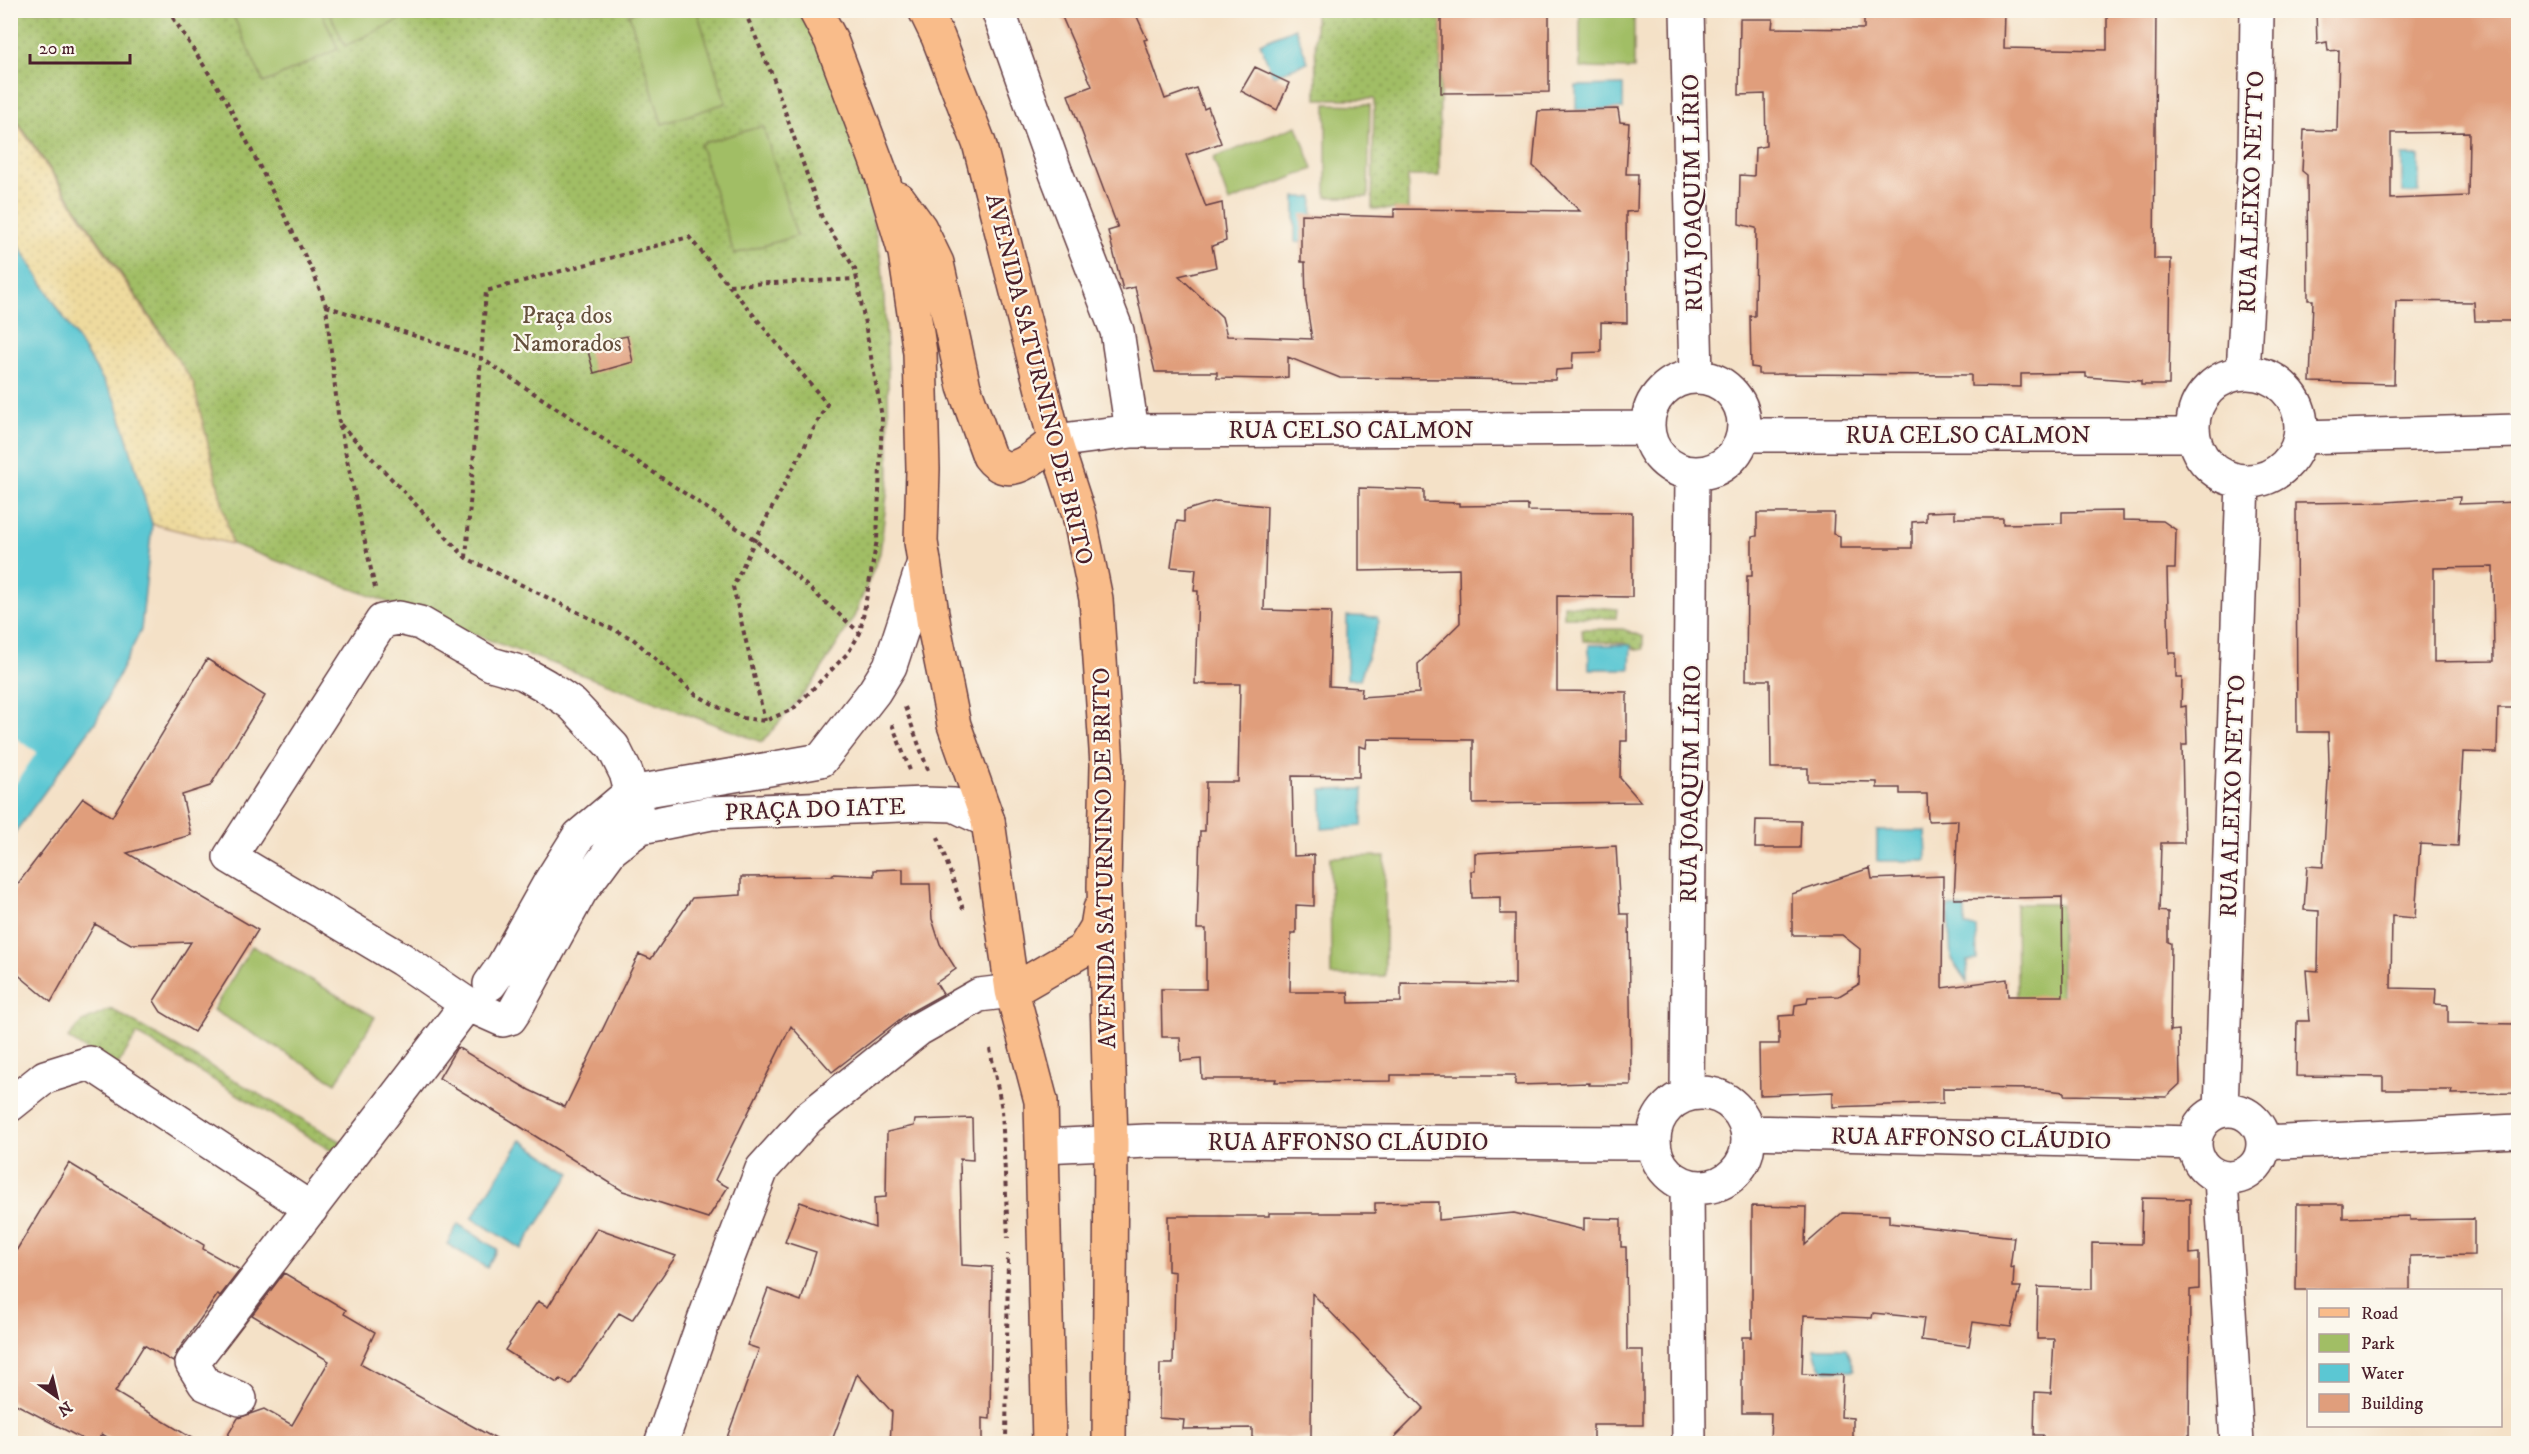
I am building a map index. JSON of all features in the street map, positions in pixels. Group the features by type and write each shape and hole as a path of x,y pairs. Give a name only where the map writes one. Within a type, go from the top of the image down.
{"main road":[{"path":"815,10 831,40 882,176 905,254 920,352 923,469 921,542 934,626 954,725 988,821 1012,991 1041,1101 1049,1443"},
{"name":"AVENIDA SATURNINO DE BRITO","path":"925,10 938,37 979,143 1055,441 1079,515 1096,599 1107,765 1104,887 1111,1143 1109,1443"},
{"path":"882,176 920,228 937,263 964,387 989,456 996,465 1003,469 1010,469 1021,465 1055,441"},
{"path":"1012,991 1083,950 1097,927 1104,887"}],"street":[{"path":"998,10 1056,173 1117,331 1132,431"},
{"name":"RUA JOAQUIM LÍRIO","path":"1688,10 1696,376"},
{"name":"RUA ALEIXO NETTO","path":"2243,373 2255,158 2257,10"},
{"path":"2243,373 2267,376 2288,390 2300,412 2301,437 2290,461 2269,478 2243,482 2225,477 2209,467 2198,452 2193,435 2193,417 2210,387 2226,377 2243,373"},
{"path":"1696,376 1724,384 1742,407 1744,435 1733,456 1715,470 1692,473 1675,469 1661,459 1652,445 1647,428 1649,412 1656,398 1666,386 1680,379 1696,376"},
{"name":"RUA CELSO CALMON","path":"1055,441 1132,431 1647,428"},
{"path":"2301,437 2518,431"},
{"name":"RUA CELSO CALMON","path":"1744,435 2193,435"},
{"name":"RUA JOAQUIM LÍRIO","path":"1687,1094 1692,473"},
{"name":"RUA ALEIXO NETTO","path":"2221,1110 2243,482"},
{"name":"PRAÇA DO IATE","path":"630,793 821,760 874,692 890,666 924,562"},
{"path":"399,618 420,623 491,664 523,673 572,704 614,747 626,773 630,793 640,827 611,850 580,892 510,1018 503,1020 479,994 401,959 230,857 382,621 399,618"},
{"path":"240,1399 205,1384 192,1363 503,966 550,882 579,836 630,793"},
{"name":"PRAÇA DO IATE","path":"640,827 711,813 924,804 954,805 988,821"},
{"path":"662,1443 704,1320 762,1169 808,1118 919,1029 979,995 1012,991"},
{"path":"10,1105 45,1077 90,1063 311,1209"},
{"path":"1714,1093 1737,1108 1749,1132 1746,1156 1733,1175 1712,1186 1688,1185 1674,1179 1657,1157 1654,1143 1656,1127 1662,1113 1673,1102 1687,1094 1714,1093"},
{"path":"2221,1110 2236,1110 2250,1116 2260,1128 2264,1143 2260,1158 2251,1171 2236,1178 2221,1178 2210,1173 2201,1165 2194,1143 2202,1122 2221,1110"},
{"path":"2264,1143 2518,1131"},
{"name":"RUA AFFONSO CLÁUDIO","path":"1749,1132 2194,1143"},
{"name":"RUA AFFONSO CLÁUDIO","path":"1042,1146 1170,1141 1654,1143"},
{"path":"2221,1178 2237,1443"},
{"path":"1688,1185 1689,1443"}],"path":[{"path":"168,10 226,100 313,272 326,306 339,423 382,621"},
{"path":"339,423 466,558 633,639 695,694 720,708 743,718 765,720 793,709 848,653 860,633 877,540 882,417 855,269 822,218 773,77 744,10"},
{"path":"466,558 486,291 689,237 827,404 755,540 733,587 765,720"},
{"path":"728,285 857,279"},
{"path":"326,306 481,357 755,540 860,633"},
{"path":"888,715 911,773"},
{"path":"936,833 968,922"},
{"path":"988,1042 1003,1121 1008,1249 1006,1443"}],"green space":[{"path":"329,10 420,10 345,46 329,11"},
{"name":"Praça dos Namorados","path":"10,11 803,11 851,116 882,263 888,370 889,478 880,553 854,617 813,683 762,742 232,544 203,423 165,338 11,112"},
{"path":"231,11 321,11 338,49 264,83"},
{"path":"638,11 697,11 726,103 662,124 629,14"},
{"path":"1315,11 1441,11 1439,176 1408,176 1408,210 1372,209 1374,99 1316,99"},
{"path":"1580,11 1634,11 1634,69 1580,68"},
{"path":"1326,104 1370,105 1368,197 1326,197"},
{"path":"763,126 797,236 734,254 700,144"},
{"path":"1297,126 1313,169 1229,202 1213,158"},
{"path":"1564,605 1617,609 1616,618 1564,617"},
{"path":"1582,629 1623,629 1643,637 1643,649 1637,650 1625,643 1583,641"},
{"path":"1385,856 1385,976 1331,976 1330,857"},
{"path":"2016,904 2061,904 2061,997 2017,997"},
{"path":"252,946 375,1017 336,1083 213,1010"},
{"path":"111,1009 349,1146 342,1157 137,1034 119,1063 113,1068 68,1038 82,1022"}],"sand":[{"path":"10,112 193,382 232,544 152,524 116,401 11,233"}],"water":[{"path":"1295,28 1308,62 1273,76 1260,43"},
{"path":"1623,85 1623,109 1576,110 1576,86"},
{"path":"2402,156 2419,156 2419,193 2402,193"},
{"path":"1295,197 1313,197 1311,240 1295,242"},
{"path":"11,233 116,401 152,524 141,630 96,721 11,838"},
{"path":"1347,616 1377,617 1379,622 1360,679 1347,679"},
{"path":"1589,645 1631,645 1630,669 1589,669"},
{"path":"1363,789 1362,826 1322,829 1322,790"},
{"path":"1877,831 1926,831 1927,861 1877,861"},
{"path":"1948,906 1965,908 1965,926 1976,927 1977,960 1967,961 1967,982 1951,959"},
{"path":"521,1140 571,1173 521,1249 472,1218"},
{"path":"458,1224 497,1249 487,1268 447,1244"},
{"path":"1814,1348 1846,1348 1854,1370 1831,1371 1822,1368"}],"pier":[{"path":"11,735 37,752 11,790"}],"building":[{"path":"1059,10 1134,10 1147,39 1144,40 1165,99 1196,88 1204,109 1208,107 1221,143 1186,155 1206,207 1222,203 1226,241 1212,246 1216,267 1179,276 1222,317 1227,336 1312,339 1306,301 1305,262 1301,262 1301,214 1394,217 1394,209 1580,211 1533,166 1538,111 1618,109 1620,122 1629,123 1626,174 1638,174 1637,211 1626,212 1627,323 1601,322 1601,352 1573,353 1572,369 1556,370 1555,380 1340,378 1288,357 1288,377 1272,379 1217,378 1217,372 1155,372 1135,287 1123,290 1108,231 1118,228 1068,95 1092,86"},
{"path":"1441,10 1549,10 1549,92 1441,93"},
{"path":"1864,10 2005,10 2004,48 2107,50 2107,10 2156,10 2154,259 2171,259 2169,385 2141,385 2141,381 2086,377 2086,373 2021,374 2021,387 1971,386 1971,375 1758,374 1758,368 1751,367 1750,316 1755,316 1756,228 1739,224 1740,175 1754,176 1755,148 1766,146 1765,94 1739,95 1740,19 1773,19 1772,28 1864,29"},
{"path":"2316,10 2518,10 2518,321 2475,321 2474,302 2396,301 2394,384 2310,382 2313,300 2308,300 2307,175 2302,171 2304,130 2337,131 2339,50 2328,51 2327,42 2317,44","holes":["2469,132 2468,196 2391,199 2391,133"]},
{"path":"1255,67 1289,83 1277,110 1241,91"},
{"path":"627,336 633,362 594,373 586,344"},
{"path":"1359,488 1424,490 1424,502 1459,503 1459,506 1528,505 1528,511 1632,512 1632,597 1557,596 1557,691 1627,692 1627,741 1621,741 1620,778 1641,802 1473,804 1473,740 1367,739 1366,748 1359,746 1359,777 1292,776 1294,856 1314,855 1314,906 1296,905 1296,933 1291,933 1290,992 1348,992 1349,1003 1401,1002 1401,983 1515,985 1515,914 1500,914 1500,897 1472,898 1471,871 1475,871 1475,853 1616,846 1620,914 1629,914 1631,1085 1589,1085 1589,1083 1515,1085 1515,1075 1391,1075 1391,1081 1275,1082 1276,1079 1202,1079 1201,1059 1181,1061 1180,1037 1162,1037 1161,989 1206,989 1206,929 1197,929 1200,831 1205,831 1206,782 1238,782 1240,684 1195,684 1198,591 1194,591 1196,569 1171,567 1177,521 1184,522 1184,511 1216,501 1267,506 1264,610 1331,612 1329,686 1362,688 1361,697 1419,693 1418,664 1460,623 1459,569 1359,571"},
{"path":"2460,497 2459,504 2518,502 2518,708 2498,708 2497,753 2463,752 2458,846 2420,844 2415,918 2392,916 2391,988 2436,989 2435,1004 2448,1005 2448,1023 2518,1024 2518,1093 2451,1094 2452,1090 2383,1090 2383,1077 2296,1076 2297,1021 2310,1021 2306,970 2318,971 2319,911 2304,910 2307,866 2323,867 2329,762 2328,732 2297,732 2296,503 2386,502","holes":["2493,567 2494,661 2434,662 2434,568"]},
{"path":"1955,511 1955,518 2003,518 2003,524 2062,523 2062,512 2123,511 2123,520 2163,521 2176,530 2175,569 2167,569 2169,653 2176,653 2176,677 2182,677 2181,707 2186,706 2187,745 2182,745 2184,843 2161,843 2159,911 2168,912 2168,942 2171,943 2170,1031 2179,1030 2180,1084 2166,1097 2064,1095 2064,1092 2037,1089 1943,1088 1943,1103 1833,1107 1833,1092 1760,1095 1759,1044 1779,1044 1779,1016 1794,1015 1795,1005 1807,1003 1808,997 1839,996 1859,984 1860,949 1842,935 1792,935 1792,894 1870,868 1872,879 1943,876 1942,988 2007,979 2008,996 2063,996 2062,897 1954,899 1958,820 1928,821 1927,794 1900,794 1900,788 1877,788 1877,782 1808,781 1808,768 1771,768 1770,680 1746,680 1747,576 1752,576 1752,537 1757,536 1757,513 1834,513 1833,534 1840,536 1840,548 1912,548 1912,522 1926,521 1926,512"},
{"path":"207,659 265,696 210,786 182,795 191,835 127,853 258,930 194,1032 161,1012 154,1001 191,942 131,944 95,924 51,1002 10,968 10,894 83,798 112,817"},
{"path":"1756,820 1801,821 1800,848 1755,848"},
{"path":"903,869 903,884 930,884 932,919 940,944 956,969 936,983 943,994 907,1014 832,1072 791,1026 715,1180 728,1187 708,1218 623,1191 439,1078 457,1047 529,1090 565,1107 639,954 651,959 692,898 741,895 741,877 833,876 833,874 874,876 874,870"},
{"path":"972,1118 973,1160 960,1159 962,1265 992,1267 990,1419 982,1418 982,1443 890,1443 892,1412 857,1374 831,1443 725,1443 759,1349 747,1345 768,1289 801,1301 816,1252 785,1242 800,1202 875,1228 874,1198 886,1197 887,1132 914,1126 915,1120"},
{"path":"69,1163 204,1245 203,1249 240,1270 220,1296 218,1294 177,1352 173,1362 144,1345 115,1392 200,1443 117,1443 102,1434 95,1443 90,1443 10,1401 10,1261"},
{"path":"2142,1198 2190,1199 2190,1254 2199,1253 2199,1289 2190,1290 2189,1443 2042,1442 2043,1435 2034,1435 2035,1392 2051,1393 2054,1339 2037,1339 2038,1287 2092,1289 2092,1243 2141,1244"},
{"path":"1439,1202 1439,1220 1514,1213 1584,1230 1584,1218 1621,1219 1621,1247 1626,1247 1627,1350 1643,1350 1643,1425 1593,1425 1593,1443 1389,1443 1424,1408 1312,1293 1311,1438 1252,1438 1252,1428 1183,1429 1184,1420 1159,1418 1160,1364 1173,1364 1175,1272 1168,1271 1168,1216 1375,1213 1375,1203"},
{"path":"2297,1204 2343,1204 2343,1218 2410,1216 2410,1220 2474,1219 2474,1255 2410,1256 2410,1289 2296,1290"},
{"path":"1752,1206 1806,1207 1805,1245 1842,1213 1889,1215 1889,1223 2014,1237 2010,1268 2014,1267 2013,1287 2021,1287 2011,1327 1973,1322 1969,1346 1921,1340 1924,1318 1873,1313 1872,1318 1804,1315 1802,1374 1843,1375 1841,1417 1853,1418 1853,1443 1770,1443 1771,1413 1742,1413 1742,1337 1752,1337"},
{"path":"597,1228 676,1256 632,1320 619,1313 570,1385 560,1379 557,1383 505,1350 538,1301 548,1307"},
{"path":"284,1273 346,1310 344,1314 375,1332 360,1364 503,1443 223,1443 238,1418 264,1409 292,1425 329,1361 252,1315"}]}
